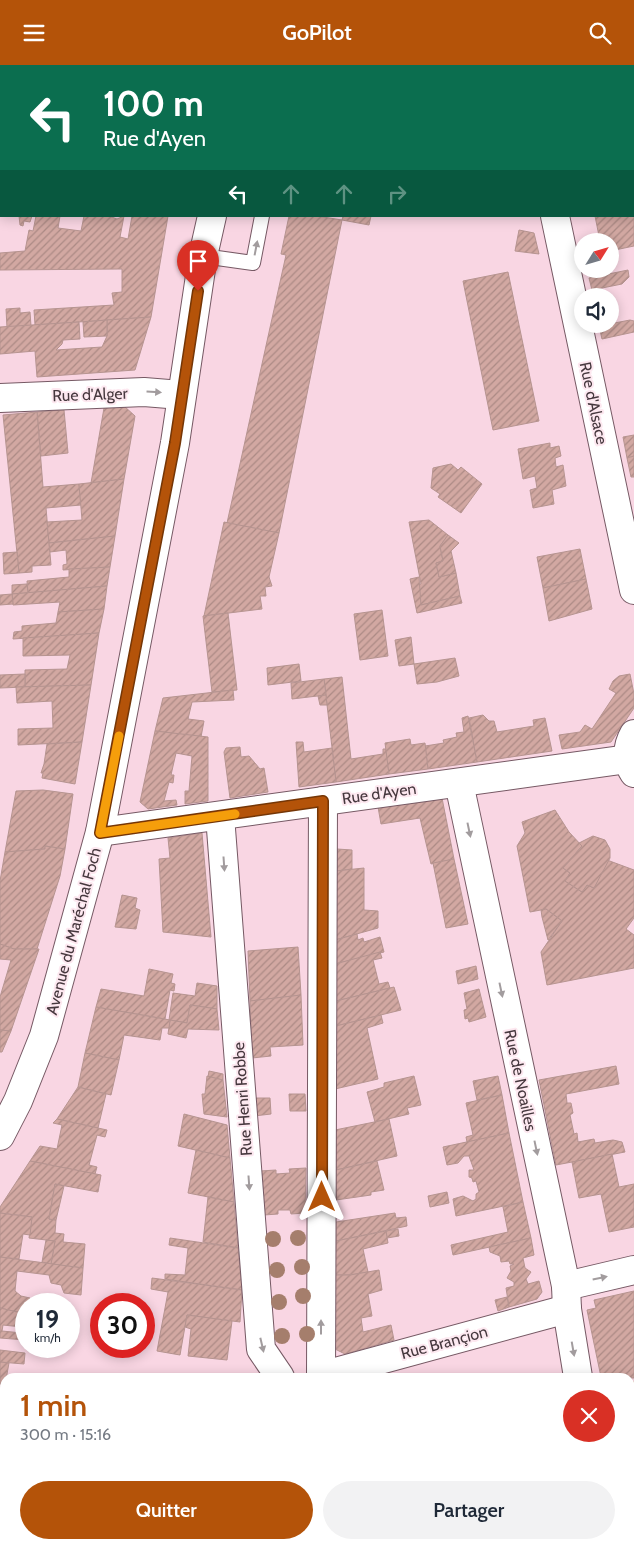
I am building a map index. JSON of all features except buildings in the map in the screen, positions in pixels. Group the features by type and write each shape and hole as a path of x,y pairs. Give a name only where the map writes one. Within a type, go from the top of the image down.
{"street":[{"name":"Avenue du Maréchal Foch","path":"0,1136 18,1101 44,1036 100,833 174,452 203,256 212,217"},
{"name":"Rue d'Alsace","path":"555,217 634,590"},
{"name":"Rue d'Alger","path":"0,398 144,392 181,395"},
{"name":"Rue d'Ayen","path":"100,833 459,783 632,755"},
{"name":"Rue de Noailles","path":"459,783 567,1297 577,1373"},
{"path":"321,1373 323,801"},
{"name":"Rue Henri Robbe","path":"220,816 261,1349 277,1373"},
{"name":"Rue Brançion","path":"333,1373 567,1297 634,1271"}],"lane":[{"path":"203,256 253,263 262,217"}],"slow traffic":[{"path":"119,736 100,833 235,814"}],"route":[{"path":"198,291 175,443 100,833 323,801 322,1197"}]}
